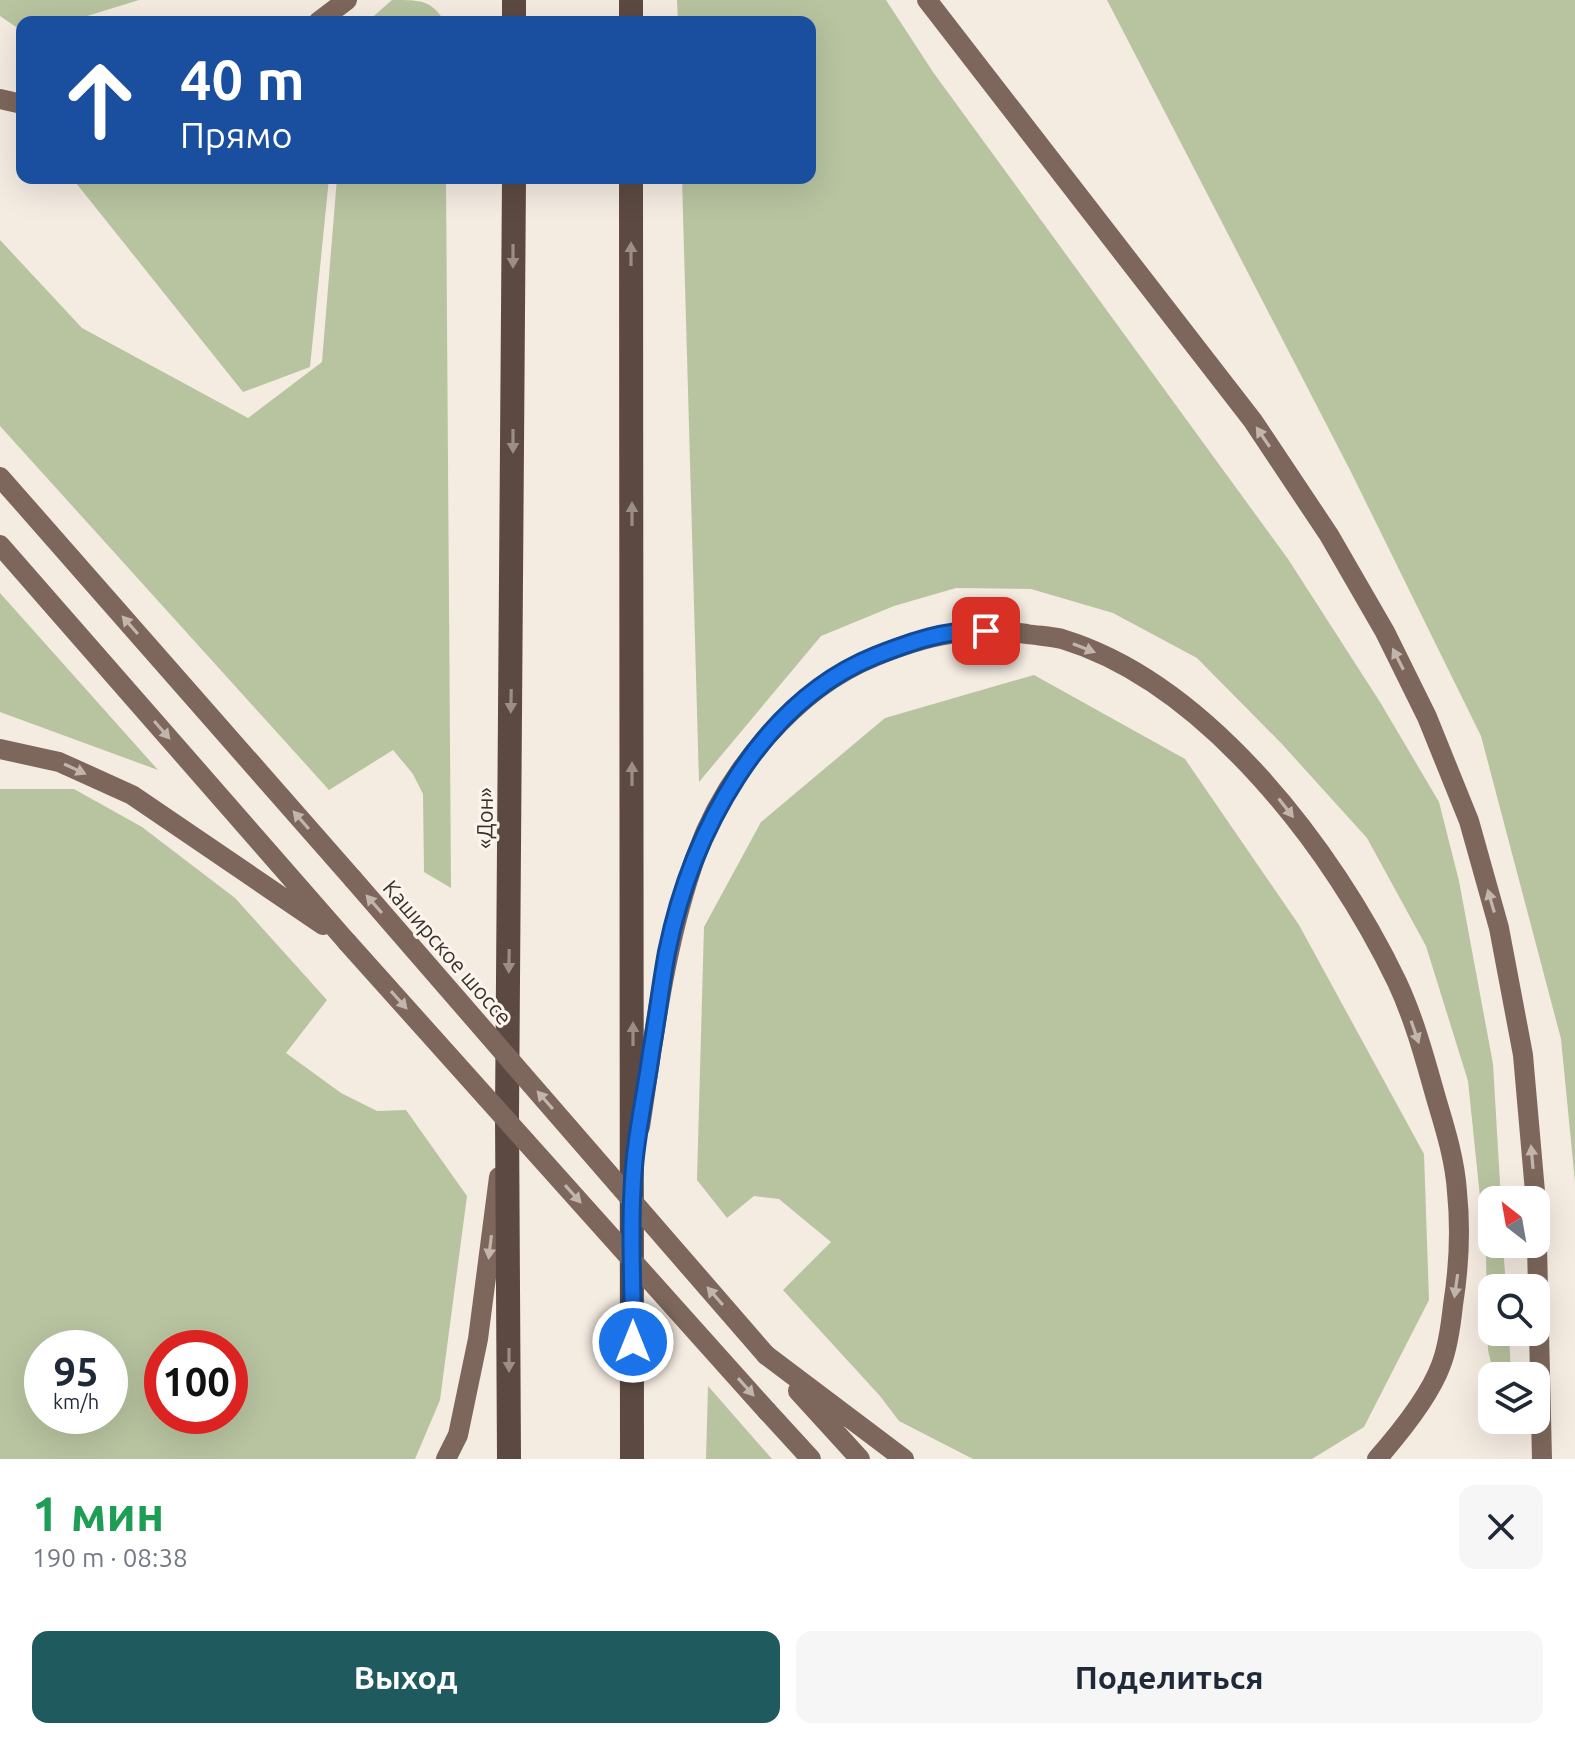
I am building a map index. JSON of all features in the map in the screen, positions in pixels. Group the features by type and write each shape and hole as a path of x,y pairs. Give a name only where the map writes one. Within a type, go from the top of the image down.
{"highway":[{"name":"«Дон»","path":"509,1459 507,1114 514,184"},
{"path":"631,184 632,1459"}],"main road":[{"path":"326,16 347,0"},
{"path":"927,0 1253,421 1329,535 1385,632 1427,717 1473,836 1499,928 1523,1055 1536,1203 1542,1459"},
{"name":"Каширское шоссе","path":"0,477 860,1459"},
{"path":"0,545 347,942 811,1459"},
{"path":"634,1168 668,949 693,865 725,794 764,740 807,696 851,666 912,641 962,630 1009,631 1059,638 1106,657 1163,690 1220,739 1275,793 1319,850 1371,932 1399,986 1444,1127 1457,1188 1460,1254 1441,1366 1404,1428 1377,1459"},
{"path":"0,749 59,762 132,795 347,942"},
{"path":"446,1459 458,1435 478,1339 507,1114"},
{"path":"766,1355 904,1459"}],"green space":[{"path":"0,0 139,0 87,16 16,16 16,27 0,16"},
{"path":"392,0 411,0 430,5 440,16 374,16"},
{"path":"677,0 886,0 933,72 1288,559 1380,702 1439,802 1459,881 1493,1064 1500,1186 1479,1186 1468,1081 1426,946 1367,838 1281,743 1197,658 1113,613 1031,589 956,588 894,606 821,636 699,782 682,184 816,184 816,16 678,16"},
{"path":"1107,0 1575,0 1575,1182 1561,1039 1481,736 1351,472"},
{"path":"77,184 328,184 310,367 243,392"},
{"path":"337,184 446,184 451,888 424,872 423,794 413,774 393,750 329,790 0,426 0,240 82,328 248,418 322,362"},
{"path":"0,593 158,770 0,712"},
{"path":"1034,675 1185,759 1299,925 1424,1154 1429,1300 1364,1427 1312,1459 973,1459 899,1421 783,1290 831,1242 779,1199 754,1196 727,1218 697,1180 704,927 761,822 885,718"},
{"path":"0,789 74,789 142,827 235,898 327,1000 286,1053 341,1093 377,1111 406,1110 467,1196 440,1400 415,1459 0,1459"},
{"path":"1486,1258 1504,1258 1505,1274 1486,1274"},
{"path":"1488,1346 1510,1346 1510,1362 1491,1362"},
{"path":"708,1386 772,1459 706,1459"}],"route":[{"path":"633,1342 634,1168 668,949 698,851 725,794 764,740 807,696 851,666 912,641 962,630 986,631"}]}
